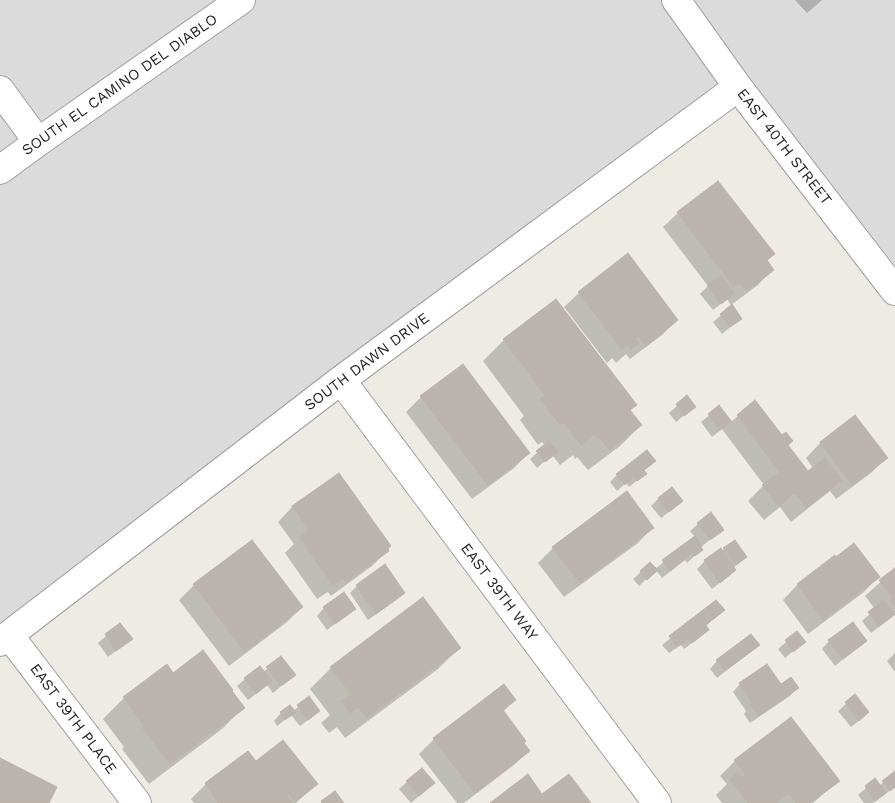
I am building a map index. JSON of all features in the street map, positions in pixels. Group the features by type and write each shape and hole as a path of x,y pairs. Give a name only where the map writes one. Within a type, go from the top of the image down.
{"street":[{"name":"SOUTH EL CAMINO DEL DIABLO","path":"0,170 241,0"},
{"name":"EAST 40TH STREET","path":"676,0 738,88 895,291"},
{"name":"SOUTH DAWN DRIVE","path":"5,638 341,380 738,88"},
{"path":"0,90 38,142"},
{"name":"EAST 39TH WAY","path":"341,380 657,803"},
{"name":"EAST 39TH PLACE","path":"5,638 136,803"}],"shaded area":[{"path":"0,0 674,0 738,87 0,638"},
{"path":"692,0 895,0 895,271"}],"building":[{"path":"718,181 775,254 767,260 774,270 747,291 740,282 734,287 677,212"},
{"path":"628,253 678,320 646,346 638,336 635,338 639,343 631,349 628,344 622,349 578,292"},
{"path":"721,275 734,294 721,304 707,285"},
{"path":"556,299 637,405 630,410 642,425 610,450 599,437 597,439 594,435 581,445 563,422 560,425 540,399 545,395 503,339"},
{"path":"732,304 742,319 730,327 720,314"},
{"path":"463,364 530,453 488,485 420,396"},
{"path":"687,395 696,407 684,416 676,404"},
{"path":"755,400 782,435 786,432 793,441 788,445 808,471 825,458 842,480 806,508 795,493 779,506 762,485 780,472 737,415"},
{"path":"719,405 732,422 720,430 708,414"},
{"path":"855,415 888,458 852,485 820,442"},
{"path":"549,441 558,452 545,462 536,451"},
{"path":"647,450 656,461 644,470 647,474 637,481 634,477 625,485 616,474"},
{"path":"339,473 391,546 388,549 389,551 346,582 343,578 333,585 299,537 309,530 292,506"},
{"path":"672,487 683,501 669,512 658,498"},
{"path":"627,491 654,528 580,583 552,547"},
{"path":"711,512 724,530 710,540 697,523"},
{"path":"695,536 703,550 695,556 693,553 670,571 662,560"},
{"path":"252,540 303,607 245,652 193,584"},
{"path":"735,540 747,557 736,565 723,548"},
{"path":"854,543 880,577 823,620 797,584"},
{"path":"721,548 736,570 720,583 704,560"},
{"path":"650,562 658,570 647,580 640,571"},
{"path":"385,564 405,593 376,614 356,585"},
{"path":"895,568 895,606 890,600 893,598 879,580"},
{"path":"344,592 356,609 335,624 323,607"},
{"path":"423,597 461,648 367,718 358,707 350,713 341,701 351,694 330,667"},
{"path":"716,600 725,610 706,625 709,630 692,643 689,638 677,647 669,636"},
{"path":"884,600 895,614 879,626 868,612"},
{"path":"853,622 867,641 843,659 828,640"},
{"path":"120,623 133,639 116,651 105,634"},
{"path":"797,631 806,642 793,652 785,640"},
{"path":"751,634 760,645 725,671 716,660"},
{"path":"203,650 245,708 170,764 142,727 144,726 123,697 167,664 173,673"},
{"path":"281,656 296,675 281,686 266,667"},
{"path":"767,664 781,684 791,677 799,688 758,716 750,705 753,704 739,683"},
{"path":"260,666 272,681 256,694 244,678"},
{"path":"504,684 516,700 503,710 526,741 524,743 530,751 475,793 433,738"},
{"path":"855,694 869,712 859,721 845,702"},
{"path":"309,696 320,711 308,720 297,705"},
{"path":"290,705 296,712 285,720 280,712"},
{"path":"791,717 840,781 810,803 796,803 789,793 776,803 748,803 730,779 738,773 742,778 746,775 734,760"},
{"path":"283,740 318,784 295,802 288,793 286,794 292,803 218,803 205,783 248,751 256,761"},
{"path":"0,758 57,787 49,803 0,803"},
{"path":"422,768 435,783 419,796 406,781"},
{"path":"895,771 895,787 890,791 882,781"},
{"path":"528,774 542,794 569,774 591,803 490,803"},
{"path":"875,778 886,793 875,801 865,786"},
{"path":"335,791 344,803 322,803 321,801"}]}
